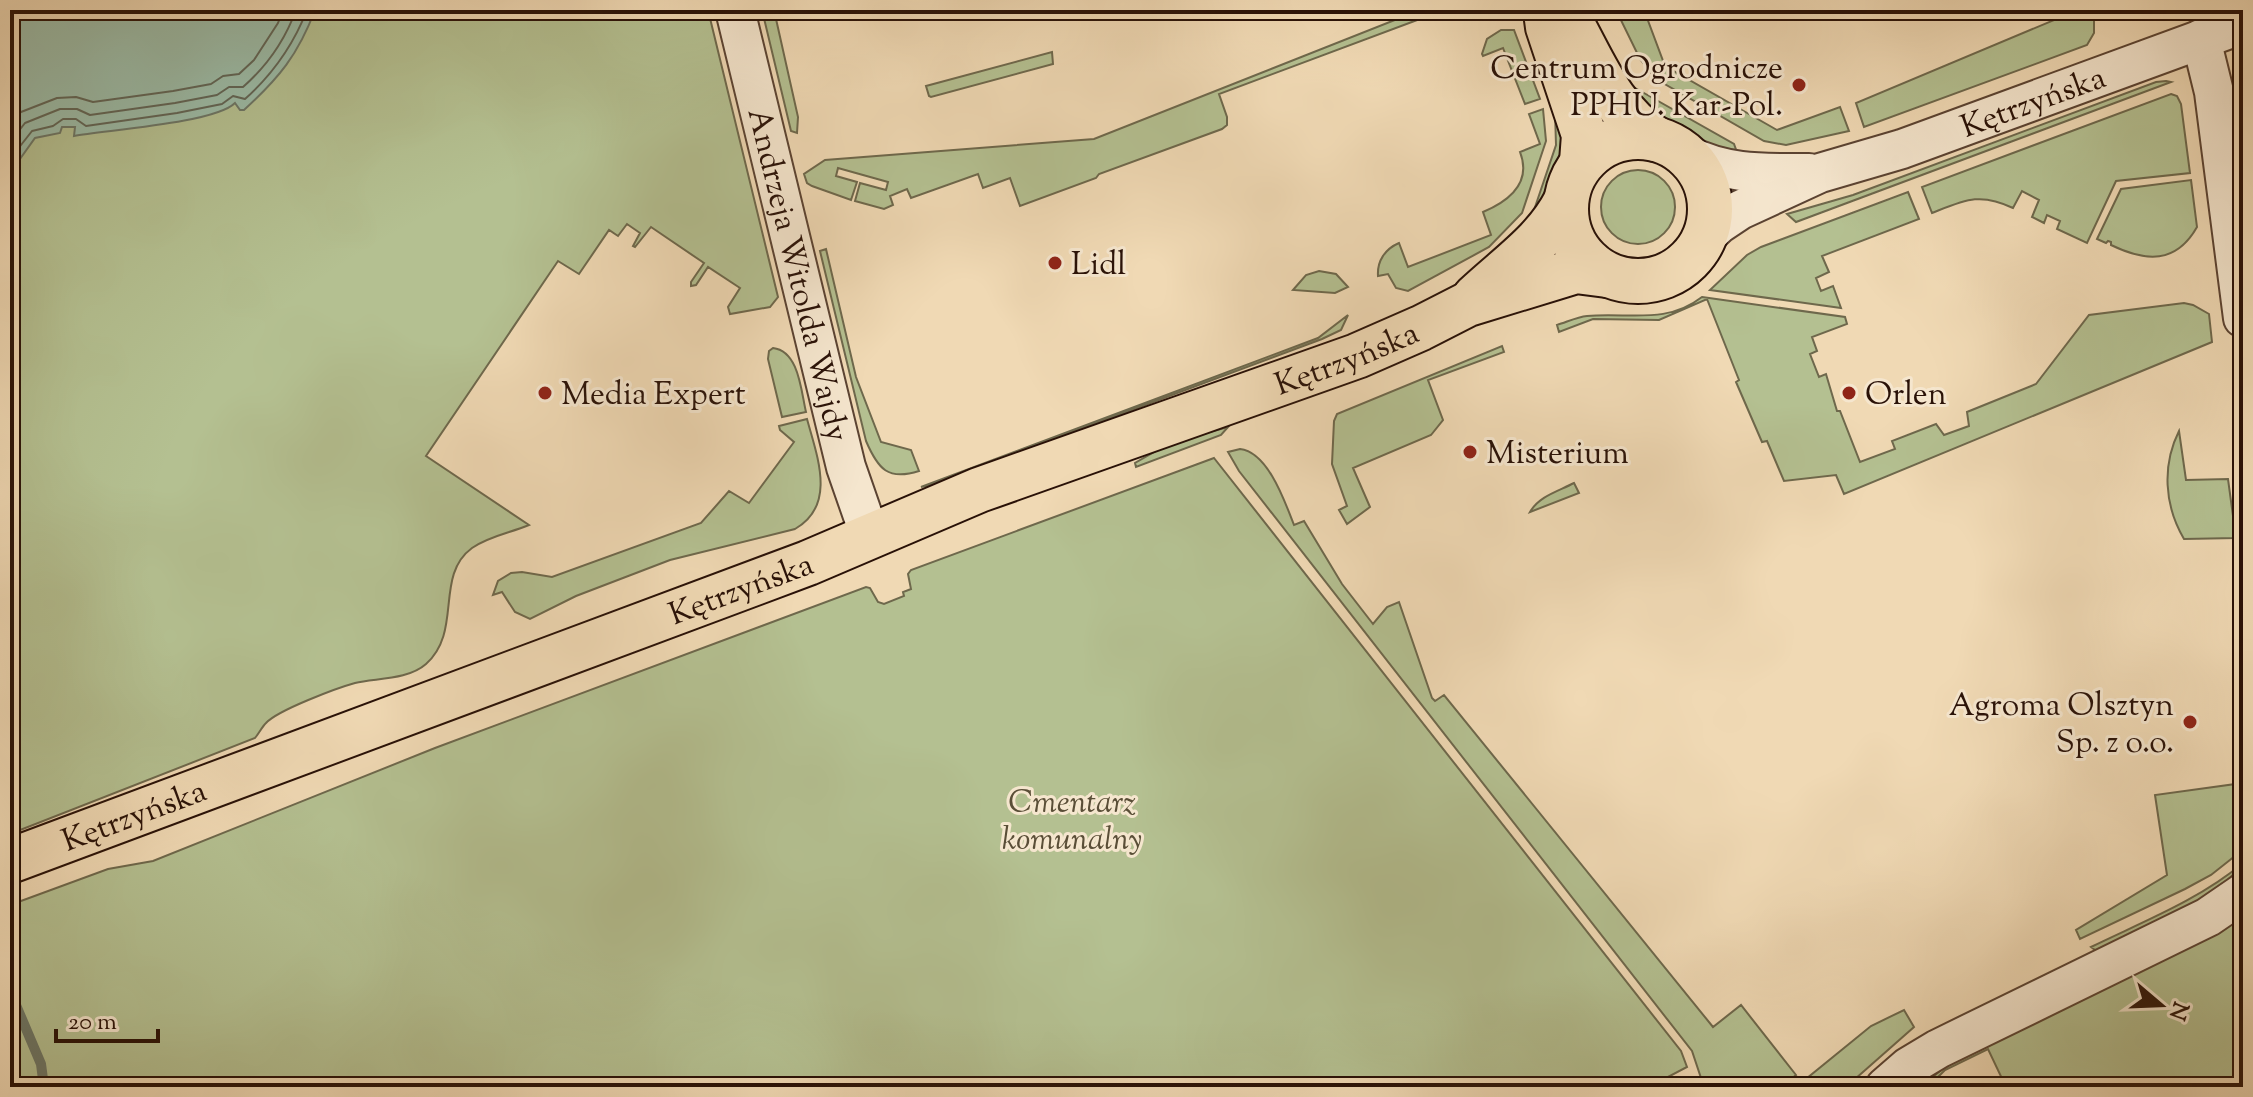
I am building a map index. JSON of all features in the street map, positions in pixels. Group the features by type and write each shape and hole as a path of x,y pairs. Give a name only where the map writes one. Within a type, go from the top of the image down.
{"main road":[{"path":"1546,10 1548,27 1584,135 1566,216 1575,245 1583,257 1607,275 1641,282 1662,277 1691,258 1703,239 1710,209 1708,194 1696,166 1671,146 1640,129 1618,106 1564,10"},
{"path":"1574,182 1603,145 1616,140 1629,137 1671,146"},
{"name":"Kętrzyńska","path":"1468,304 1550,229 1574,182"},
{"name":"Kętrzyńska","path":"10,861 808,563 993,485 1357,356 1468,304 1576,271 1607,275"}],"street":[{"name":"Andrzeja Witolda Wajdy","path":"735,10 846,467 870,536"},
{"name":"Kętrzyńska","path":"1703,239 1740,210 1820,173 1902,149 2243,24"},
{"path":"2201,39 2214,92 2243,318"},
{"name":"Kętrzyńska","path":"1671,146 1717,168 1733,172 1820,173"},
{"path":"1885,1087 1908,1067 1938,1049 2208,917 2243,893"}],"green space":[{"path":"10,10 708,10 778,297 770,307 730,314 728,307 740,288 708,267 696,285 691,286 704,263 651,227 635,247 640,233 627,224 618,236 609,230 579,274 558,261 426,456 529,525 479,544 461,560 454,573 443,636 437,651 426,664 410,673 355,683 308,700 273,718 255,738 10,834"},
{"path":"762,10 774,10 798,117 797,133 791,131"},
{"path":"1420,10 1444,10 1219,94 1227,117 1227,125 1222,129 1020,206 1010,178 983,188 978,174 911,198 907,189 890,196 893,205 884,209 855,201 860,183 886,190 888,182 838,168 836,176 857,182 851,200 812,186 807,183 804,174 825,160 1094,139"},
{"path":"1616,10 1644,10 1665,66 1777,130 1840,107 1849,131 1786,145 1764,141 1656,79 1640,59"},
{"path":"2078,10 2094,10 2094,33 2087,45 1864,127 1856,103"},
{"path":"1501,30 1514,30 1540,99 1525,104 1503,48 1483,56 1487,39"},
{"path":"1052,52 1053,64 929,96 926,86"},
{"path":"2156,82 2171,82 1796,222 1787,214 1853,195"},
{"path":"1628,84 1734,144 1739,158 1706,145 1682,129 1655,117"},
{"path":"2171,94 2177,96 2181,104 2190,173 2116,181 2087,243 2057,229 2060,221 2047,215 2044,223 2032,217 2039,200 2022,191 2013,208 1982,199 1954,204 1932,213 1922,187"},
{"path":"1543,109 1546,141 1522,213 1489,247 1408,291 1396,288 1388,274 1378,276 1383,256 1399,243 1408,267 1491,235 1483,212 1516,190 1523,173 1520,152 1540,144 1529,114"},
{"path":"1555,112 1566,148 1531,219 1556,145"},
{"path":"1638,170 1652,173 1664,181 1672,193 1675,207 1672,221 1664,233 1652,241 1638,244 1624,241 1612,233 1604,221 1601,207 1604,193 1612,181 1624,173"},
{"path":"2191,180 2197,227 2180,248 2148,257 2097,239 2121,189"},
{"path":"1908,192 1919,219 1822,256 1829,272 1816,278 1821,291 1833,286 1841,308 1710,290 1747,255 1761,247"},
{"path":"826,249 856,377 881,442 911,450 919,471 899,474 885,470 866,441 820,251"},
{"path":"1319,271 1336,274 1348,287 1335,293 1293,290 1306,275"},
{"path":"1702,297 1845,317 1847,324 1812,337 1817,351 1810,354 1819,377 1826,374 1837,411 1840,411 1860,462 1895,449 1892,441 1936,424 1944,435 1969,426 1967,412 2036,384 2089,315 2184,303 2209,314 2212,342 1844,494 1836,475 1784,481 1767,441 1762,442 1736,382 1739,380 1707,299 1659,320 1593,319 1559,332 1557,325 1587,316 1661,314 1688,306"},
{"path":"1348,315 1341,330 1322,339 921,487 1318,338"},
{"path":"1502,346 1504,352 1428,380 1443,420 1431,435 1353,468 1370,507 1347,524 1339,510 1347,506 1332,464 1337,414"},
{"path":"773,348 782,351 794,364 806,412 782,417 768,359 769,351"},
{"path":"807,419 819,464 820,493 808,519 795,529 670,560 576,596 530,619 515,612 502,592 493,595 498,581 511,573 552,577 701,523 729,491 749,503 794,442 779,426"},
{"path":"1228,427 1221,435 1136,467 1135,463 1170,443"},
{"path":"2179,431 2186,480 2228,479 2236,538 2184,539 2177,526 2169,499 2168,471"},
{"path":"1240,449 1250,452 1267,468 1294,525 1304,521 1342,584 1373,624 1387,607 1399,602 1432,698 1435,701 1444,695 1713,1027 1741,1005 1796,1075 1790,1080 1796,1087 1704,1087 1692,1051 1239,471 1228,452"},
{"name":"Cmentarz komunalny","path":"1214,458 1681,1051 1687,1067 1649,1087 10,1087 10,905 108,869 153,861 435,748 866,587 870,588 878,602 884,604 904,596 903,592 911,589 908,574 911,570"},
{"path":"1574,483 1579,493 1530,512 1544,498"},
{"path":"2243,783 2243,849 2240,852 2211,875 2080,939 2076,930 2167,875 2155,795"},
{"path":"2243,863 2216,889 2177,914 2099,953 2091,947 2189,899"},
{"path":"2243,916 2243,1087 2006,1087 1988,1049 1945,1070 1936,1079 1940,1087 1921,1087 1947,1065"},
{"path":"1904,1010 1914,1027 1846,1087 1796,1087 1871,1026"}],"water":[{"path":"10,10 315,10 302,40 286,65 244,110 240,110 235,103 224,110 184,121 74,136 75,127 62,127 60,133 35,138 10,173"}],"waterway":[{"path":"10,991 41,1064 44,1087"}],"place":[{"name":"Centrum Ogrodnicze PPHU. Kar-Pol.","path":"1799,85"},
{"name":"Lidl","path":"1055,263"},
{"name":"Media Expert","path":"545,393"},
{"name":"Orlen","path":"1849,393"},
{"name":"Misterium","path":"1470,452"},
{"name":"Agroma Olsztyn Sp. z o.o.","path":"2190,722"}]}
